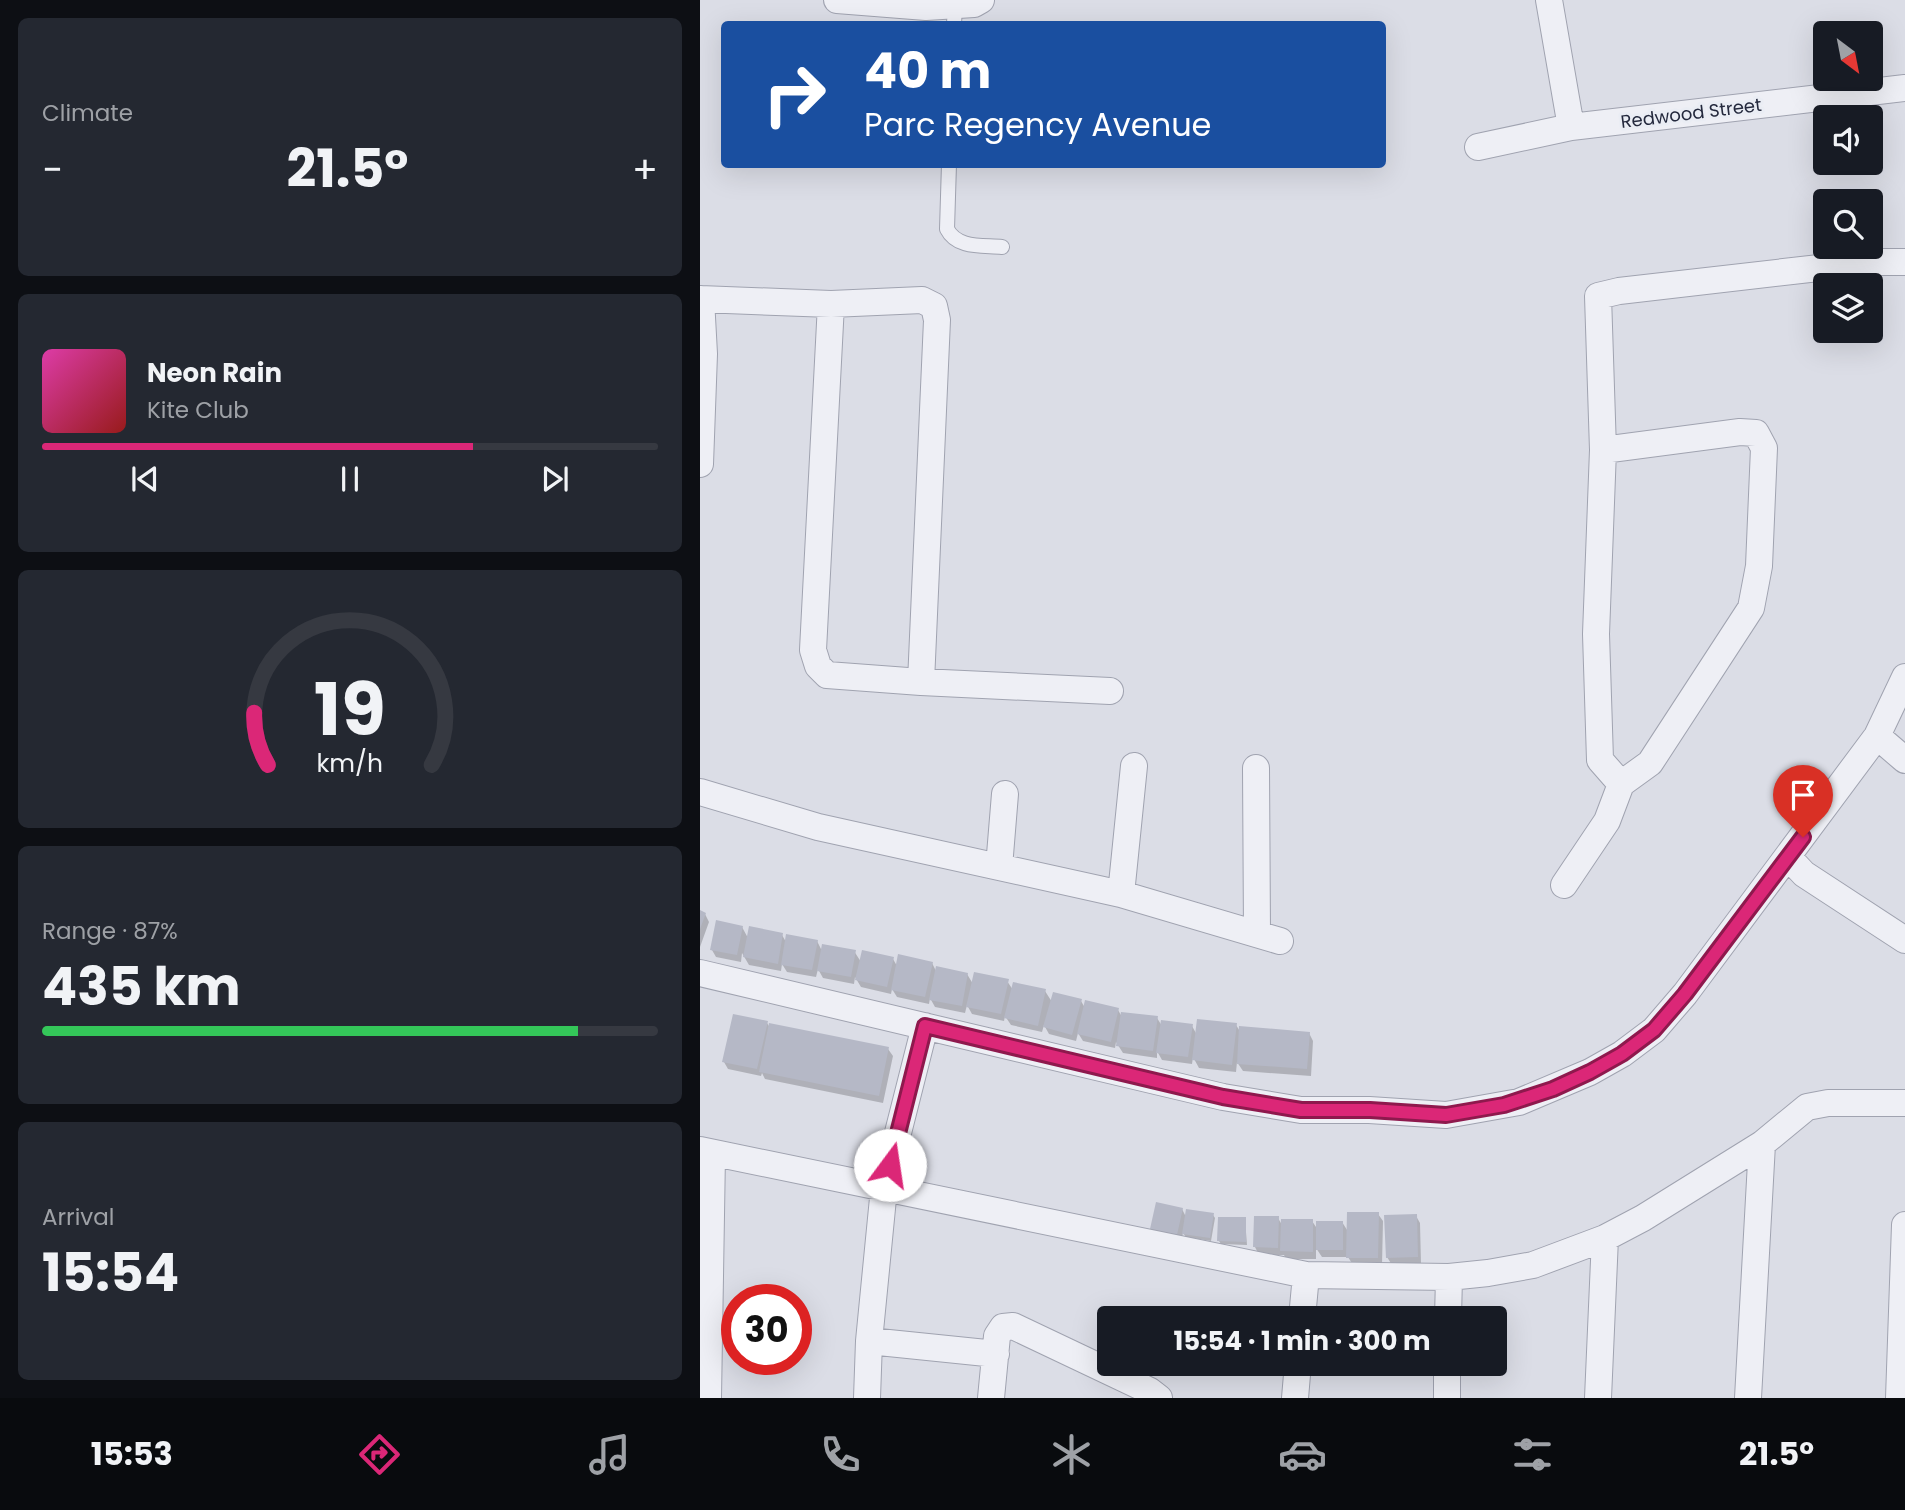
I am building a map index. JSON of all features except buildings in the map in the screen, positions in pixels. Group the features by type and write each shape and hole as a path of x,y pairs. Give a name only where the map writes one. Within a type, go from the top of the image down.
{"street":[{"path":"837,0 926,7 954,15 981,0"},
{"path":"1549,0 1571,127"},
{"name":"Redwood Street","path":"1478,147 1571,127 1905,88"},
{"path":"1620,784 1600,760 1596,634 1603,450 1598,296 1619,291 1871,262 1905,262"},
{"path":"700,464 704,354 701,299 831,304 922,300 934,306 937,320 921,682"},
{"path":"831,304 813,650 817,666 827,676 1110,691"},
{"path":"1564,885 1607,821 1620,784 1650,763 1751,608 1759,566 1764,448 1756,433 1740,432 1603,450"},
{"path":"700,973 1223,1097 1301,1110 1370,1110 1446,1115 1518,1102 1590,1072 1622,1054 1654,1030 1685,994 1877,736 1905,677"},
{"path":"1877,736 1905,760"},
{"path":"1121,894 1133,766"},
{"path":"700,792 818,827 1121,894 1268,937 1256,768"},
{"path":"999,867 1005,794"},
{"path":"1788,858 1804,874 1905,940"},
{"path":"867,1398 869,1341 884,1188 925,1026"},
{"path":"708,1398 706,1152 1306,1275 1449,1277 1533,1265 1605,1238 1762,1144 1807,1107 1828,1103 1905,1103"},
{"path":"1748,1398 1762,1144"},
{"path":"1899,1398 1905,1225"},
{"path":"1598,1398 1605,1238"},
{"path":"1303,1306 1306,1275"},
{"path":"1448,1306 1449,1277"},
{"path":"991,1398 997,1336 1003,1327 1013,1326 1150,1391 1159,1398"},
{"path":"869,1341 996,1354"},
{"path":"1295,1398 1297,1376"},
{"path":"1447,1376 1447,1398"}],"lane":[{"path":"949,168 947,229 951,238 961,243 1002,247"}],"route":[{"path":"890,1165 925,1026 1223,1097 1301,1110 1370,1110 1446,1115 1518,1102 1590,1072 1622,1054 1654,1030 1685,994 1803,837"}]}
